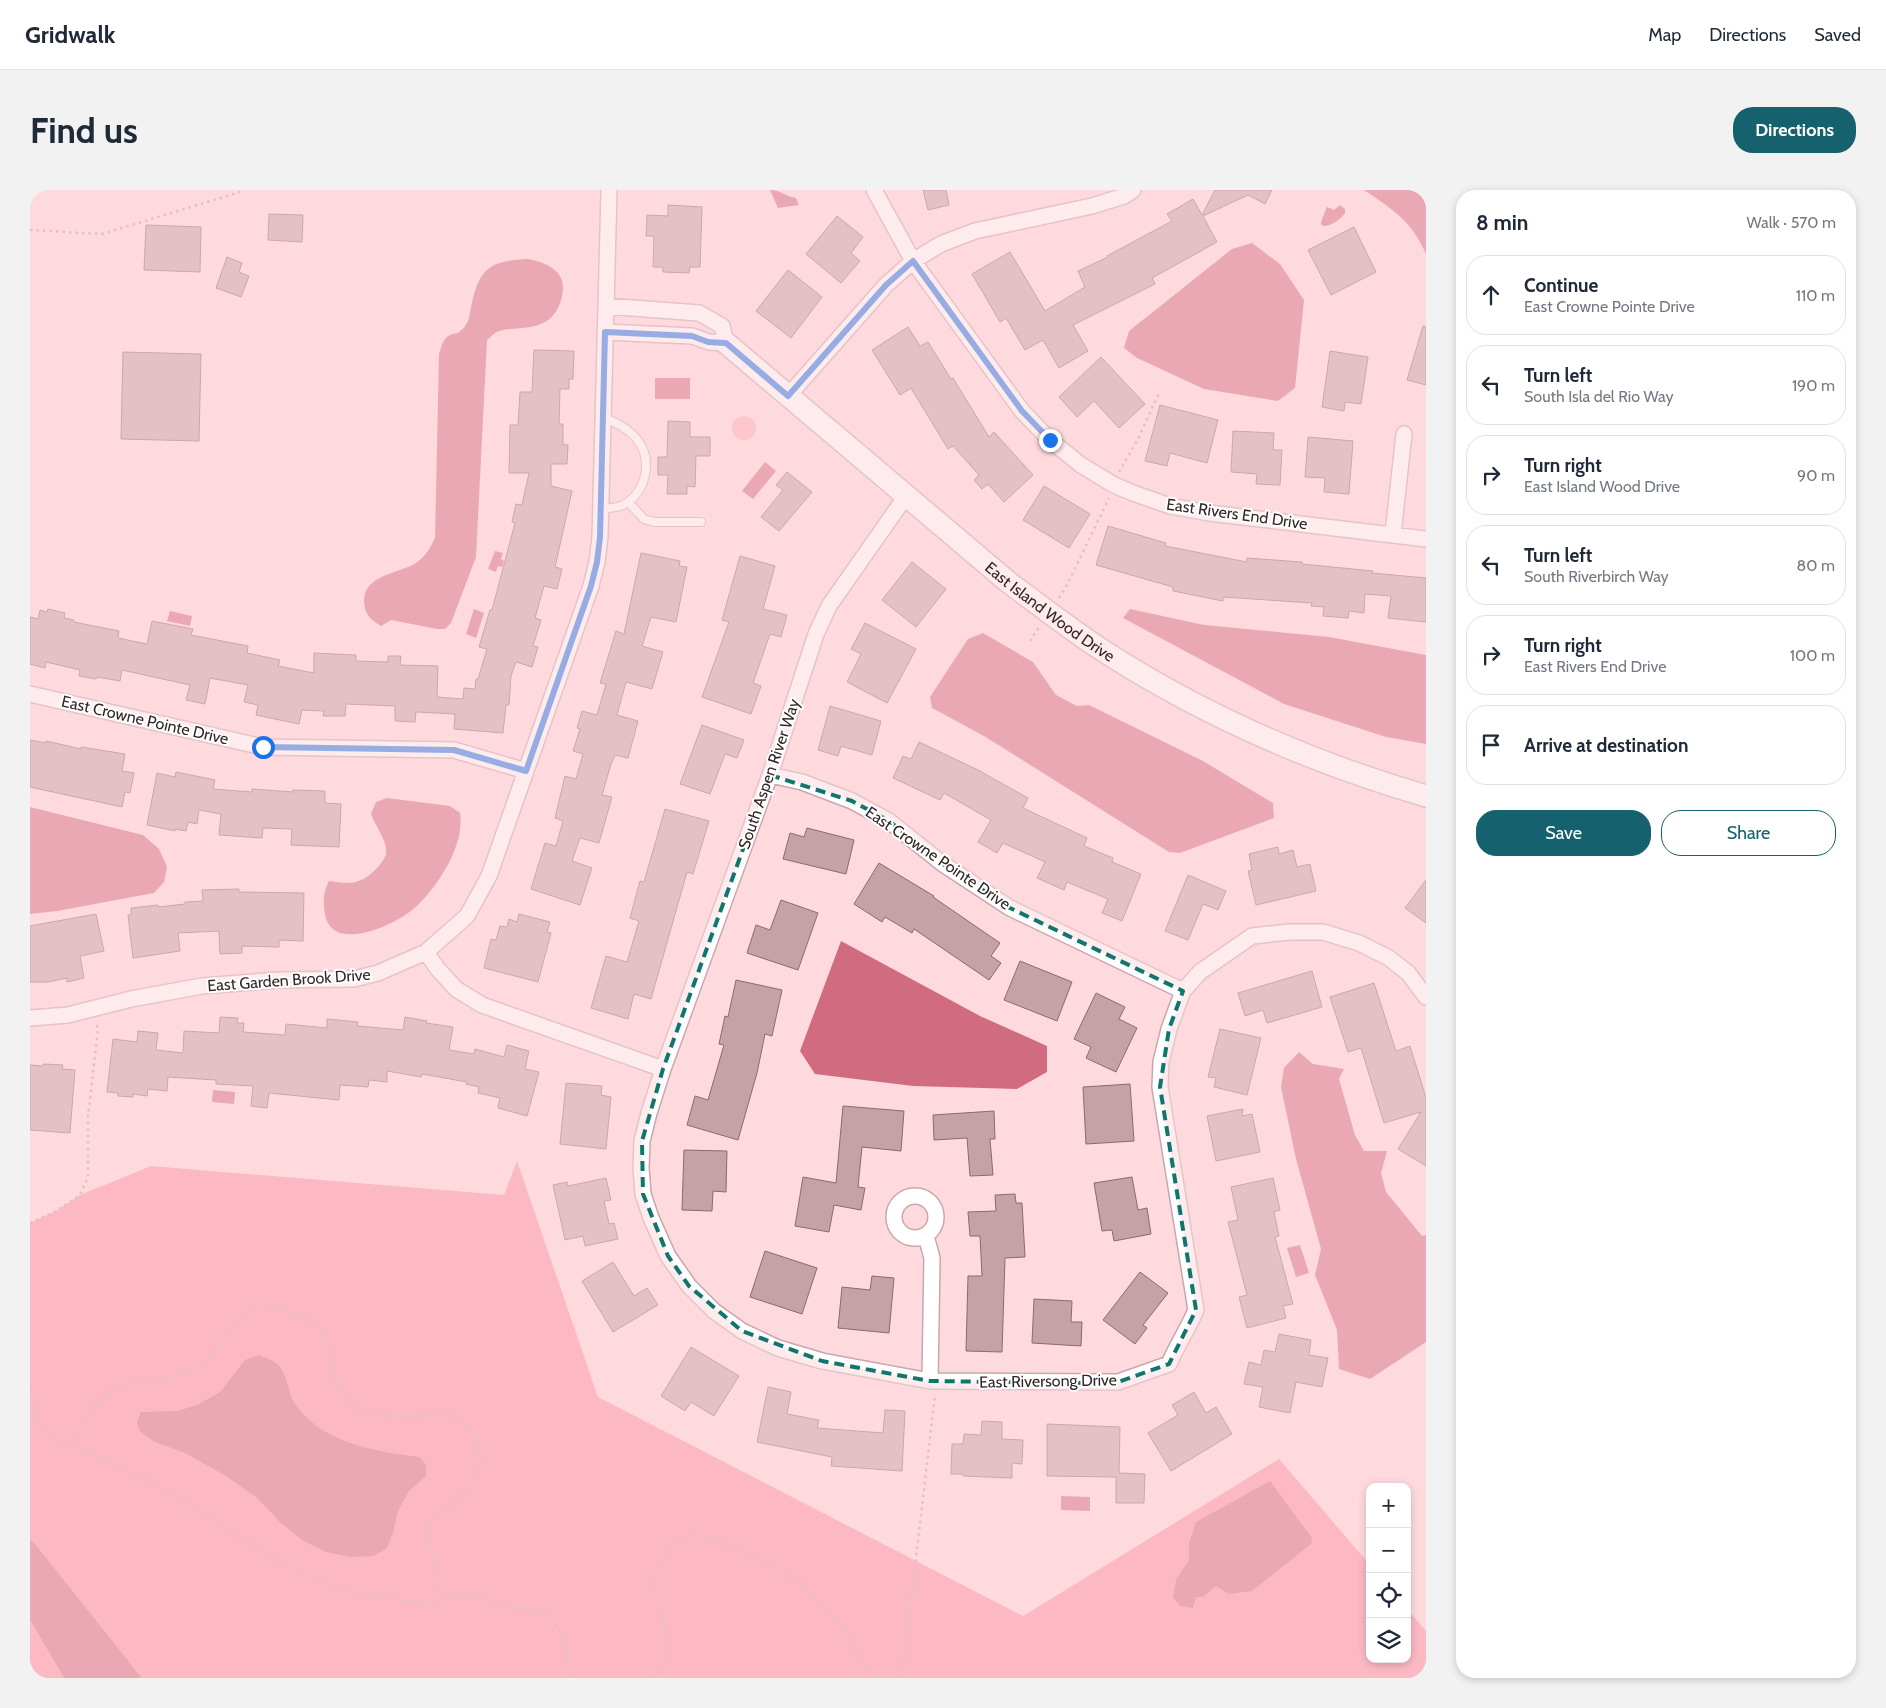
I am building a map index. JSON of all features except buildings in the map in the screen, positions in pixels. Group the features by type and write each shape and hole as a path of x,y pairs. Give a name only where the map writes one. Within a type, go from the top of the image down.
{"street":[{"name":"East Garden Brook Drive","path":"30,1018 68,1015 131,999 202,986 277,980 354,979 378,973 426,952 466,916 489,876 591,586 597,562 609,190"},
{"name":"East Rivers End Drive","path":"874,190 913,261 1022,411 1064,453 1081,465 1114,485 1170,506 1209,513 1426,539"},
{"path":"788,396 886,285 913,261 941,244 975,230 1092,206 1124,196 1133,190"},
{"name":"East Island Wood Drive","path":"606,306 699,313 722,326 726,343 788,396 1007,581 1055,618 1105,652 1209,712 1263,738 1311,758 1426,796"},
{"path":"605,332 692,336 708,342 726,343"},
{"path":"1393,534 1404,434"},
{"name":"South Aspen River Way","path":"663,1069 770,774 816,634 829,606 906,496"},
{"name":"East Crowne Pointe Drive","path":"30,694 263,747 454,750 526,771"},
{"name":"East Crowne Pointe Drive","path":"770,774 802,782 852,801 889,821 943,864 1010,908 1183,991"},
{"name":"East Riversong Drive","path":"663,1069 642,1141 641,1168 643,1194 651,1218 668,1256 689,1286 714,1311 742,1331 778,1348 822,1361 933,1381 1118,1382 1169,1364 1196,1310 1160,1087 1161,1062 1169,1029 1183,991 1200,972 1252,936 1289,932 1323,932 1359,943 1389,958 1408,973 1426,997"},
{"path":"426,952 437,968 456,989 482,1005 663,1069"},
{"path":"926,1236 932,1258 933,1381"}],"lane":[{"path":"600,509 621,506 628,502 640,489 646,465 644,453 638,440 629,430 603,417"},
{"path":"628,502 644,520 654,522 701,522"}],"path":[{"path":"30,230 102,234 240,192"},
{"path":"1118,473 1138,439 1159,393"},
{"path":"1056,602 1067,586 1110,498"},
{"path":"1030,641 1041,624"},
{"path":"30,1224 56,1211 80,1195 88,1177 88,1116 98,1030 93,1008"},
{"path":"74,1447 85,1421 95,1405 108,1393 120,1386 180,1376 197,1369 219,1348 244,1314 263,1307 283,1310 309,1320 320,1328 326,1336 330,1347 333,1376 347,1399 358,1408 396,1417 440,1413 454,1416 465,1423 478,1445 480,1466 474,1483 430,1523 427,1528 426,1534 437,1574 441,1600"},
{"path":"902,1678 934,1416 933,1381"},
{"path":"30,1382 35,1413 39,1424 48,1434 141,1478 278,1562 319,1581 373,1596 424,1602 480,1597 495,1601 508,1608 534,1610 546,1614 554,1621 562,1638 570,1678"},
{"path":"652,1678 666,1660 668,1647 654,1585 656,1571 676,1543 682,1538 693,1534 708,1537 771,1565 801,1583 842,1626 863,1665 880,1678"}],"highlighted area":[{"path":"770,775 852,801 889,821 943,864 1010,908 1183,991 1169,1029 1160,1087 1196,1310 1169,1364 1118,1382 1077,1383 930,1381 822,1361 742,1331 689,1286 668,1256 643,1194 642,1141 663,1069"}],"shaded area":[{"path":"770,190 796,198 799,205 778,208"},
{"path":"1364,190 1426,190 1426,254 1408,224"},
{"path":"1340,205 1345,209 1345,213 1332,224 1323,226 1321,222 1327,207 1334,210"},
{"path":"1252,243 1280,264 1304,300 1295,388 1278,401 1204,389 1137,358 1124,348 1129,331 1232,249"},
{"path":"528,259 547,265 555,270 563,284 562,296 554,315 540,325 499,331 487,340 476,557 451,623 445,629 391,620 381,626 367,614 364,602 365,593 369,586 383,576 416,563 425,555 435,538 439,354 443,343 447,337 460,331 466,325 475,291 484,273 497,264"},
{"path":"655,378 690,378 690,399 655,399"},
{"path":"744,416 752,420 756,428 752,436 744,440 736,436 732,428 736,420"},
{"path":"765,462 776,471 753,499 742,491"},
{"path":"495,551 503,553 501,559 504,561 502,567 498,566 496,572 488,569"},
{"path":"474,609 484,613 476,638 466,634"},
{"path":"1130,609 1204,625 1329,637 1426,655 1426,744 1386,737 1284,704 1123,618"},
{"path":"170,611 192,616 190,626 167,621"},
{"path":"983,633 1033,662 1056,695 1077,706 1089,705 1203,761 1273,803 1274,818 1180,853 1169,852 984,736 932,708 930,697 968,639"},
{"path":"387,798 450,806 460,813 461,825 455,850 443,874 427,895 410,912 383,927 368,932 340,933 330,926 325,914 324,901 326,889 329,881 349,883 359,881 370,875 383,860 386,854 385,844 371,814 376,802"},
{"path":"30,807 143,835 159,849 167,867 164,882 154,893 57,911 30,914"},
{"path":"841,941 980,1016 1047,1046 1047,1072 1017,1089 913,1086 815,1074 800,1051"},
{"path":"1299,1052 1313,1064 1344,1069 1339,1079 1355,1135 1364,1151 1387,1151 1381,1173 1386,1192 1422,1236 1426,1235 1426,1342 1370,1379 1339,1369 1337,1330 1315,1275 1321,1249 1296,1159 1281,1087 1284,1068"},
{"path":"213,1090 235,1092 234,1104 212,1102"},
{"path":"517,1161 598,1397 1023,1616 1279,1459 1366,1560 1366,1663 1411,1663 1411,1614 1426,1631 1426,1678 142,1678 30,1540 30,1223 56,1211 80,1195 151,1166 504,1195"},
{"path":"1300,1245 1309,1273 1296,1277 1287,1248"},
{"path":"259,1355 271,1360 282,1369 293,1401 304,1415 318,1427 333,1436 366,1448 419,1457 426,1465 426,1476 409,1491 398,1511 387,1548 374,1556 351,1557 326,1552 302,1540 281,1523 257,1498 226,1476 185,1453 155,1442 140,1432 137,1422 141,1412 178,1411 199,1404 220,1392 245,1360"},
{"path":"1270,1481 1312,1538 1311,1544 1252,1591 1229,1594 1216,1586 1203,1597 1196,1597 1193,1608 1180,1606 1173,1597 1176,1580 1189,1560 1189,1543 1196,1522"},
{"path":"1061,1496 1090,1497 1090,1511 1061,1510"},
{"path":"30,1540 142,1678 64,1678 30,1620"},
{"path":"30,1620 64,1678 30,1678"}],"route":[{"path":"263,747 454,750 526,771 591,586 597,562 600,537 605,332 692,336 708,342 726,343 788,396 886,285 913,261 1022,411 1050,440"}]}
